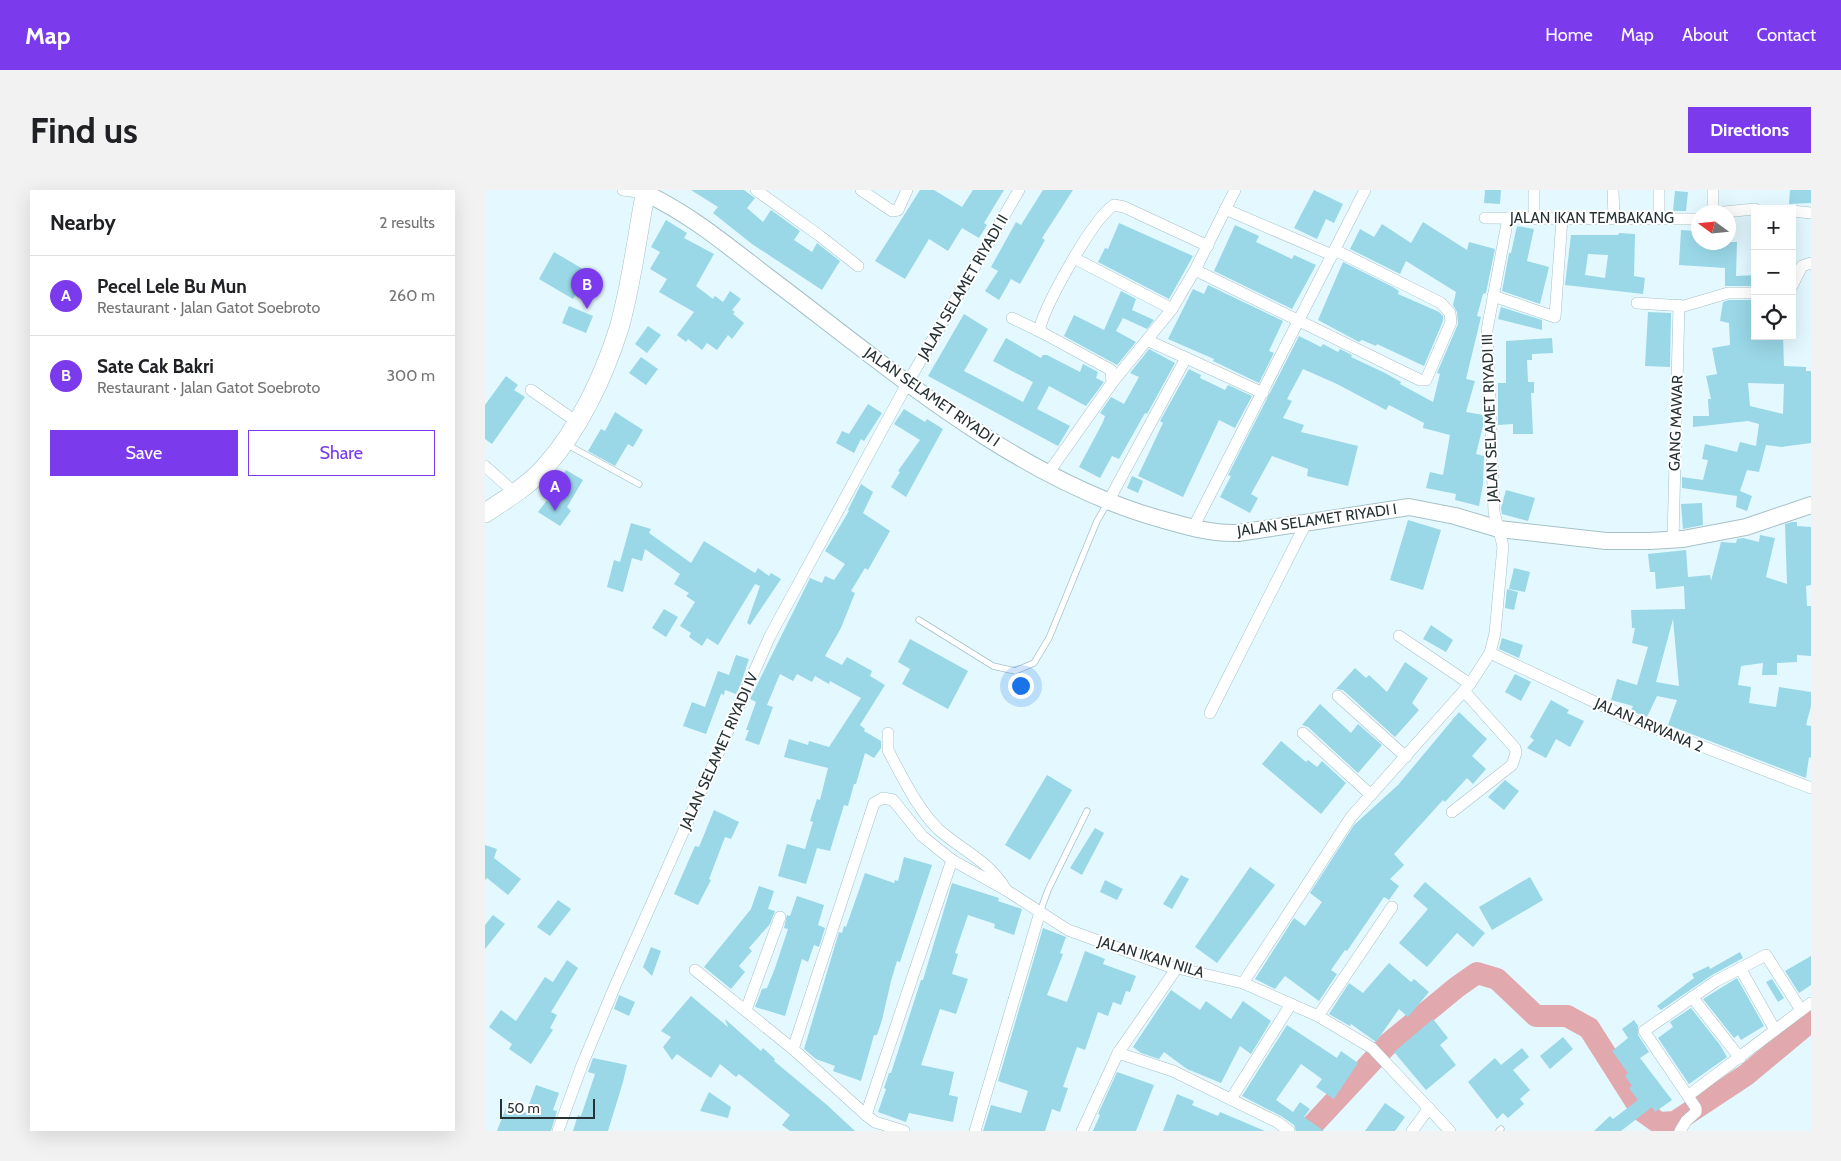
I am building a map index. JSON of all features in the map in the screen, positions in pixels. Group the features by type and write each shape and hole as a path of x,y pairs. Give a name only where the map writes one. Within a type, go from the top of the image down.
{"main road":[{"name":"JALAN SELAMET RIYADI I","path":"645,192 698,224 907,384 1008,450 1108,502 1193,528 1220,533 1238,533 1409,507 1455,516 1499,529 1606,541 1673,540 1746,527 1811,505"},
{"path":"485,514 515,493 544,468 564,443 577,422 607,362 619,327 645,192"}],"street":[{"path":"623,190 645,192"},
{"path":"757,190 858,266"},
{"path":"861,190 892,211 898,210 907,190"},
{"name":"JALAN SELAMET RIYADI II","path":"907,384 1019,190"},
{"path":"1049,472 1113,383 1149,341 1172,309 1208,246 1235,190"},
{"path":"1193,528 1365,190"},
{"path":"1534,190 1534,219"},
{"path":"1613,190 1614,218"},
{"path":"1659,190 1659,218"},
{"path":"1713,190 1713,205"},
{"path":"1041,332 1042,321 1074,258 1105,210 1114,204 1208,246"},
{"path":"1195,270 1420,380 1426,380 1428,377 1451,322 1447,309 1441,302 1334,252 1225,209"},
{"path":"1736,211 1751,209"},
{"path":"1796,212 1811,213"},
{"name":"JALAN IKAN TEMBAKANG","path":"1485,218 1691,219"},
{"name":"JALAN SELAMET RIYADI III","path":"1490,653 1495,633 1503,546 1493,512 1487,330 1508,218"},
{"path":"1493,296 1555,317 1562,219"},
{"path":"1074,258 1172,309"},
{"path":"1796,278 1802,266 1811,262"},
{"path":"1637,303 1679,305 1728,293 1751,293"},
{"name":"GANG MAWAR","path":"1673,540 1679,305"},
{"path":"1012,318 1111,370 1113,383"},
{"path":"1149,341 1263,393"},
{"path":"1108,502 1186,358"},
{"name":"JALAN SELAMET RIYADI IV","path":"559,1131 581,1065 770,636 907,384"},
{"path":"531,390 577,422"},
{"path":"485,466 515,493"},
{"path":"1210,713 1306,523"},
{"path":"1399,636 1467,688 1515,748 1516,753 1511,765 1452,812"},
{"path":"1243,983 1351,817 1467,688 1490,653"},
{"name":"JALAN ARWANA 2","path":"1490,653 1633,720 1811,788"},
{"path":"1338,696 1406,757"},
{"path":"1303,733 1371,795"},
{"path":"888,734 888,750 926,815 939,829 989,866 1006,890"},
{"name":"JALAN IKAN NILA","path":"793,1049 874,803 878,799 893,800 922,836 952,860 1006,890 1068,930 1176,969 1243,983 1318,1016 1371,1048 1450,1131"},
{"path":"866,1115 952,860"},
{"path":"1318,1016 1392,907"},
{"path":"975,1131 1040,912"},
{"path":"745,1010 780,917"},
{"path":"1680,1131 1686,1120 1696,1112 1691,1098 1644,1030 1692,997 1740,968 1766,955 1801,1010"},
{"path":"1740,968 1775,1030"},
{"path":"1082,1131 1118,1053 1176,969"},
{"path":"695,970 793,1049 875,1122 904,1131"},
{"path":"1692,997 1740,1058"},
{"path":"1691,1098 1811,1003"},
{"path":"1231,1099 1291,1004"},
{"path":"1118,1053 1173,1071 1277,1122 1289,1131"},
{"path":"1412,1131 1429,1108"}],"lane":[{"path":"564,443 639,484"},
{"path":"919,620 993,666 1015,671 1034,663 1049,638 1097,521 1108,502"},
{"path":"1040,912 1048,890 1087,811"}],"building":[{"path":"691,190 744,190 755,198 747,208 763,222 771,210 800,231 794,240 812,252 817,243 840,261 822,290 752,244 713,213 718,207"},
{"path":"920,190 934,190 962,207 973,190 1004,190 984,223 987,225 979,238 962,228 948,251 929,239 905,279 875,261"},
{"path":"1043,190 1073,190 1042,238 1045,240 1020,284 1011,279 999,300 985,291 998,271 991,267 1016,222 1021,225"},
{"path":"1314,190 1343,204 1334,223 1326,219 1317,239 1294,228"},
{"path":"1485,190 1501,190 1500,204 1484,203"},
{"path":"1790,190 1811,190 1811,203 1789,204"},
{"path":"1675,191 1688,192 1686,211 1673,211"},
{"path":"666,220 687,233 684,238 714,254 696,286 713,299 715,296 723,302 730,291 741,299 732,310 735,312 733,314 744,323 732,339 728,335 717,350 707,343 702,350 688,339 686,342 677,335 694,312 659,292 667,279 650,269 660,252 651,247"},
{"path":"1423,222 1467,250 1469,242 1495,249 1486,293 1483,294 1477,316 1481,317 1466,379 1475,381 1466,412 1483,415 1483,426 1476,454 1484,456 1483,484 1479,506 1455,500 1456,494 1426,488 1430,472 1443,475 1450,435 1423,428 1424,423 1389,405 1386,410 1337,384 1303,369 1287,399 1292,401 1283,418 1304,425 1301,432 1358,446 1348,486 1307,476 1308,469 1272,456 1251,494 1258,498 1250,513 1220,497 1231,476 1228,475 1299,336 1321,347 1323,344 1338,352 1340,349 1352,355 1351,357 1401,382 1400,384 1433,402 1440,374 1437,373 1458,324 1457,312 1453,305 1456,292 1406,261 1400,274 1350,249 1360,229 1374,237 1382,224 1411,243"},
{"path":"1119,223 1193,256 1169,299 1098,262 1105,248 1108,249"},
{"path":"1235,225 1259,236 1256,242 1292,259 1294,255 1316,265 1292,309 1214,271"},
{"path":"1517,226 1534,229 1527,261 1549,267 1540,304 1502,291 1509,253 1511,253"},
{"path":"1681,230 1691,231 1691,250 1736,250 1737,242 1736,276 1751,275 1751,286 1725,286 1725,268 1679,265"},
{"path":"1619,233 1635,234 1634,276 1645,278 1643,294 1565,285 1571,235 1618,235","holes":["1588,254 1608,255 1605,278 1585,275"]},
{"path":"554,252 588,272 573,299 539,279"},
{"path":"1343,262 1393,287 1399,291 1398,294 1439,312 1443,316 1443,321 1424,366 1377,344 1376,346 1362,340 1359,342 1318,320"},
{"path":"1208,285 1283,321 1269,351 1274,353 1259,383 1213,361 1214,359 1168,339 1193,289 1204,294"},
{"path":"1121,291 1136,299 1132,310 1154,320 1147,329 1123,318 1116,331 1136,342 1117,365 1064,336 1074,315 1104,330"},
{"path":"1729,300 1751,300 1751,340 1783,340 1784,366 1806,367 1806,371 1811,371 1811,443 1781,447 1766,445 1759,472 1747,470 1740,491 1752,496 1747,511 1736,507 1737,496 1682,488 1682,477 1703,480 1708,460 1702,459 1705,444 1737,452 1740,442 1756,446 1759,424 1748,421 1693,427 1693,416 1709,416 1708,399 1711,399 1706,376 1717,374 1712,348 1730,345 1729,323 1720,321 1723,302","holes":["1748,383 1784,384 1783,414 1750,406"]},
{"path":"569,306 593,316 586,333 562,323"},
{"path":"1501,307 1542,320 1542,330 1498,319"},
{"path":"1648,312 1671,313 1670,367 1645,366"},
{"path":"964,314 988,329 964,371 1023,402 1033,382 993,361 1006,338 1041,358 1043,355 1047,355 1080,372 1083,364 1098,372 1096,378 1104,382 1086,406 1049,386 1037,409 1070,426 1058,446 928,376"},
{"path":"648,326 661,335 647,353 635,344"},
{"path":"1552,338 1553,353 1532,354 1532,360 1527,360 1528,382 1534,382 1534,393 1531,393 1533,434 1513,434 1513,424 1498,425 1498,383 1506,383 1506,341"},
{"path":"1149,349 1175,363 1147,414 1145,413 1119,459 1112,456 1100,478 1079,467 1103,422 1105,416 1100,413 1111,397 1124,404 1139,377 1130,373"},
{"path":"641,357 658,369 646,385 629,373"},
{"path":"1189,369 1201,375 1200,378 1225,390 1228,385 1252,396 1235,428 1219,420 1183,497 1138,476 1163,423 1160,421"},
{"path":"506,376 518,385 514,390 525,397 492,444 485,439 485,405"},
{"path":"868,404 882,413 864,441 861,439 854,453 836,443 842,431 849,434"},
{"path":"904,409 925,422 927,419 943,429 906,497 891,487 900,472 898,471 920,440 894,424"},
{"path":"615,412 643,430 633,447 628,444 615,466 588,451 601,429 605,431"},
{"path":"566,470 583,480 567,507 571,511 560,526 538,512"},
{"path":"1132,476 1143,481 1138,493 1127,488"},
{"path":"861,484 873,492 863,513 890,531 868,570 865,568 851,591 855,593 841,628 825,656 842,665 847,657 872,671 870,676 885,685 860,725 865,729 864,731 881,741 881,748 874,758 865,753 848,806 844,805 830,851 817,848 806,884 778,876 787,844 805,849 813,822 810,821 817,799 820,800 828,768 784,757 789,739 808,745 809,741 829,747 861,698 830,681 829,684 815,676 812,682 797,674 793,681 780,674 767,705 773,707 759,745 745,740 749,730 746,730 756,702 750,699 810,578 822,583 825,576 834,580 845,564 825,551 849,511"},
{"path":"1506,490 1535,498 1528,521 1502,514 1501,508"},
{"path":"1702,503 1703,525 1683,529 1681,504"},
{"path":"1408,520 1441,530 1423,590 1390,580"},
{"path":"1797,522 1797,526 1811,527 1811,585 1806,586 1807,606 1811,606 1811,656 1797,655 1797,662 1777,663 1777,675 1762,675 1763,663 1741,666 1738,685 1751,687 1749,703 1776,707 1779,687 1811,692 1811,706 1806,725 1811,726 1811,758 1809,757 1806,778 1668,725 1677,700 1657,696 1647,717 1631,711 1633,706 1611,700 1617,679 1637,685 1648,647 1632,643 1635,628 1632,628 1631,610 1685,609 1684,586 1656,589 1655,572 1650,572 1648,554 1686,550 1688,577 1710,575 1711,581 1721,542 1736,543 1737,539 1743,538 1759,542 1760,535 1775,538 1766,577 1787,584 1785,524","holes":["1673,619 1679,686 1656,682"]},
{"path":"631,523 651,529 649,533 691,563 704,541 755,573 758,568 769,576 771,573 781,579 750,625 747,623 760,586 755,584 718,645 707,638 702,646 689,637 691,633 680,626 695,602 686,596 689,593 674,584 680,574 645,549 642,561 632,558 623,592 607,587 614,560 620,562"},
{"path":"1514,568 1530,572 1525,592 1509,589"},
{"path":"1507,589 1518,592 1514,610 1505,608"},
{"path":"664,609 678,617 666,637 652,628"},
{"path":"1431,625 1453,640 1446,652 1423,639"},
{"path":"1502,638 1523,645 1519,658 1499,649"},
{"path":"910,639 968,671 948,709 902,684 910,669 898,662"},
{"path":"736,655 749,659 736,694 725,690 724,695 721,694 706,734 683,726 692,702 705,707 718,671 729,675"},
{"path":"1405,662 1428,678 1412,703 1419,710 1395,737 1343,690 1336,689 1355,668 1366,678 1369,675 1387,692"},
{"path":"1515,674 1531,682 1521,701 1505,692"},
{"path":"1551,700 1569,710 1567,713 1584,721 1570,747 1556,739 1546,758 1527,748 1534,740 1530,737"},
{"path":"1320,704 1351,733 1358,724 1382,745 1358,773 1308,727 1302,725"},
{"path":"1459,712 1487,739 1472,756 1486,769 1473,784 1467,778 1445,802 1443,800 1394,854 1404,865 1390,879 1399,886 1389,900 1384,897 1347,951 1345,950 1331,970 1337,974 1319,1001 1285,976 1275,989 1255,979 1294,918 1305,926 1322,902 1310,893 1354,825 1398,785"},
{"path":"1281,741 1306,762 1308,760 1317,767 1322,761 1346,783 1321,814 1262,764"},
{"path":"1047,775 1072,790 1030,860 1005,845"},
{"path":"1505,780 1519,791 1504,810 1488,797"},
{"path":"714,810 739,822 731,839 725,837 709,879 711,880 698,905 674,894 695,846 699,847"},
{"path":"1095,828 1104,833 1082,875 1070,868"},
{"path":"485,845 497,849 494,858 521,879 508,895 487,878 485,880"},
{"path":"904,857 932,865 900,962 897,961 882,1020 877,1035 874,1035 861,1081 833,1071 835,1066 816,1059 804,1049 839,932 842,933 844,926 846,927 865,873 894,883 895,880 898,881"},
{"path":"1250,867 1275,885 1217,963 1195,947"},
{"path":"1181,875 1189,879 1172,909 1163,904"},
{"path":"1530,877 1543,900 1492,930 1479,907"},
{"path":"1105,880 1123,889 1117,900 1100,892"},
{"path":"1425,882 1485,933 1473,947 1457,933 1427,967 1399,943 1428,909 1413,896"},
{"path":"952,883 999,898 998,901 1022,909 1014,935 994,928 995,924 968,915 955,953 958,954 952,974 968,979 956,1014 940,1009 921,1065 954,1072 949,1095 958,1097 953,1122 909,1113 906,1122 878,1112 889,1073 891,1073 921,980 923,980"},
{"path":"759,886 774,891 768,909 775,911 770,924 749,948 752,951 739,966 745,972 731,989 704,967 751,909"},
{"path":"797,896 824,905 818,925 825,928 819,947 814,945 808,962 802,959 785,1016 755,1007 762,989 767,988 775,968 788,929 784,928 787,915 790,916"},
{"path":"558,900 571,909 550,936 537,927"},
{"path":"493,915 505,924 485,949 485,925"},
{"path":"1043,928 1066,937 1060,953 1063,954 1047,995 1067,1002 1085,951 1105,959 1103,964 1136,976 1130,992 1126,991 1121,1005 1113,1002 1108,1016 1098,1012 1085,1050 1077,1047 1063,1087 1068,1088 1060,1112 1052,1109 1045,1131 983,1131 991,1105 1021,1113 1028,1091 998,1081"},
{"path":"651,947 661,951 652,976 643,967"},
{"path":"1740,952 1743,958 1712,975 1661,1010 1657,1006 1694,978 1692,974 1709,966 1710,969"},
{"path":"1811,956 1811,985 1799,993 1785,971"},
{"path":"567,960 578,968 551,1012 557,1015 550,1028 553,1030 531,1064 509,1049 512,1044 489,1027 501,1010 516,1021 545,977 553,982"},
{"path":"1389,963 1411,982 1414,979 1429,992 1408,1017 1399,1009 1376,1042 1351,1024 1350,1026 1329,1014 1349,983 1363,993"},
{"path":"1737,978 1764,1026 1741,1040 1738,1035 1734,1038 1703,999"},
{"path":"1772,979 1784,998 1778,1002 1766,982"},
{"path":"1171,990 1200,1010 1206,1001 1231,1019 1243,1001 1271,1021 1251,1054 1240,1046 1221,1083 1187,1069 1164,1052 1159,1059 1141,1053 1133,1047"},
{"path":"619,995 635,1002 629,1016 614,1009"},
{"path":"691,996 728,1027 725,1019 761,1051 763,1048 775,1059 774,1061 855,1131 790,1131 782,1125 790,1115 739,1074 736,1077 720,1064 711,1078 677,1054 672,1060 663,1047 671,1037 661,1031"},
{"path":"1691,1008 1727,1057 1689,1084 1658,1038 1673,1027 1670,1022"},
{"path":"1433,1019 1448,1038 1440,1045 1456,1065 1426,1090 1394,1052"},
{"path":"1634,1020 1638,1026 1638,1035 1649,1052 1640,1058 1672,1100 1655,1112 1652,1107 1621,1131 1594,1131 1610,1116 1613,1119 1638,1100 1629,1088 1632,1086 1625,1076 1628,1073 1612,1051 1628,1038 1622,1029"},
{"path":"1287,1025 1337,1058 1341,1051 1358,1063 1334,1099 1316,1087 1322,1079 1301,1064 1276,1100 1293,1112 1300,1102 1310,1109 1304,1117 1324,1131 1296,1131 1294,1125 1281,1116 1242,1096"},
{"path":"1563,1037 1573,1049 1550,1069 1540,1056"},
{"path":"1522,1048 1529,1057 1513,1070 1530,1090 1520,1099 1524,1104 1508,1118 1503,1113 1497,1119 1468,1082 1495,1058 1501,1065"},
{"path":"593,1058 627,1065 623,1082 608,1131 573,1131 578,1115 581,1116 595,1074 588,1072"},
{"path":"1117,1072 1154,1085 1136,1131 1093,1131 1100,1115 1098,1114"},
{"path":"536,1085 559,1093 553,1110 557,1111 551,1131 497,1131 507,1105 526,1113"},
{"path":"709,1092 731,1107 728,1118 700,1111"},
{"path":"1177,1094 1194,1101 1192,1105 1218,1116 1220,1112 1265,1131 1163,1131"},
{"path":"1385,1103 1405,1117 1395,1131 1365,1131"}],"waterway":[{"path":"1307,1131 1389,1043 1477,973 1497,979 1536,1016 1567,1016 1589,1028 1641,1110 1659,1123 1675,1122 1746,1075 1811,1021"}],"place":[{"name":"Sate Cak Bakri","path":"587,309"},
{"name":"Pecel Lele Bu Mun","path":"555,511"}]}
